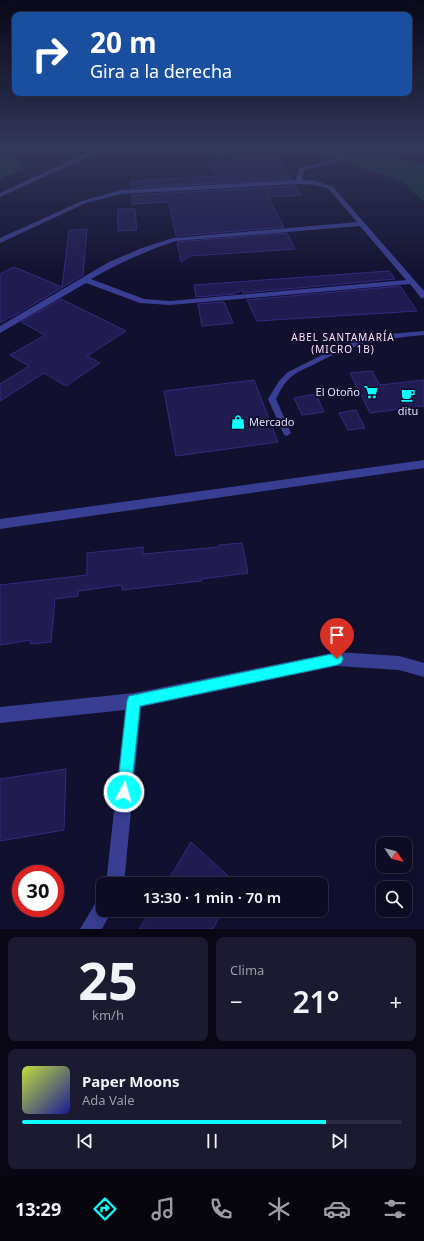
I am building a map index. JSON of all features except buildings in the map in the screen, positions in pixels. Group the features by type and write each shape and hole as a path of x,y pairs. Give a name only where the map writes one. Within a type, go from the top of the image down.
{"street":[{"path":"0,241 84,202 98,197 121,192 133,191"},
{"path":"334,191 424,296"},
{"path":"0,330 112,264 144,249 175,239 362,224"},
{"path":"86,280 143,301 170,303 412,282"},
{"path":"0,524 424,464"},
{"path":"0,715 134,701 337,659 399,663 424,670"},
{"path":"116,877 134,701"},
{"path":"90,929 98,917"}],"lane":[{"path":"287,432 272,398 281,383 290,374 328,354 358,343 390,336 424,333"}],"green space":[{"path":"413,191 424,191 424,202"}],"place":[{"name":"El Otoño","path":"371,392"},
{"name":"ditu","path":"408,395"},
{"name":"Mercado","path":"238,422"}],"district":[{"name":"ABEL SANTAMARÍA (MICRO 1B)","path":"343,342"}],"route":[{"path":"124,792 134,701 337,659"}]}
